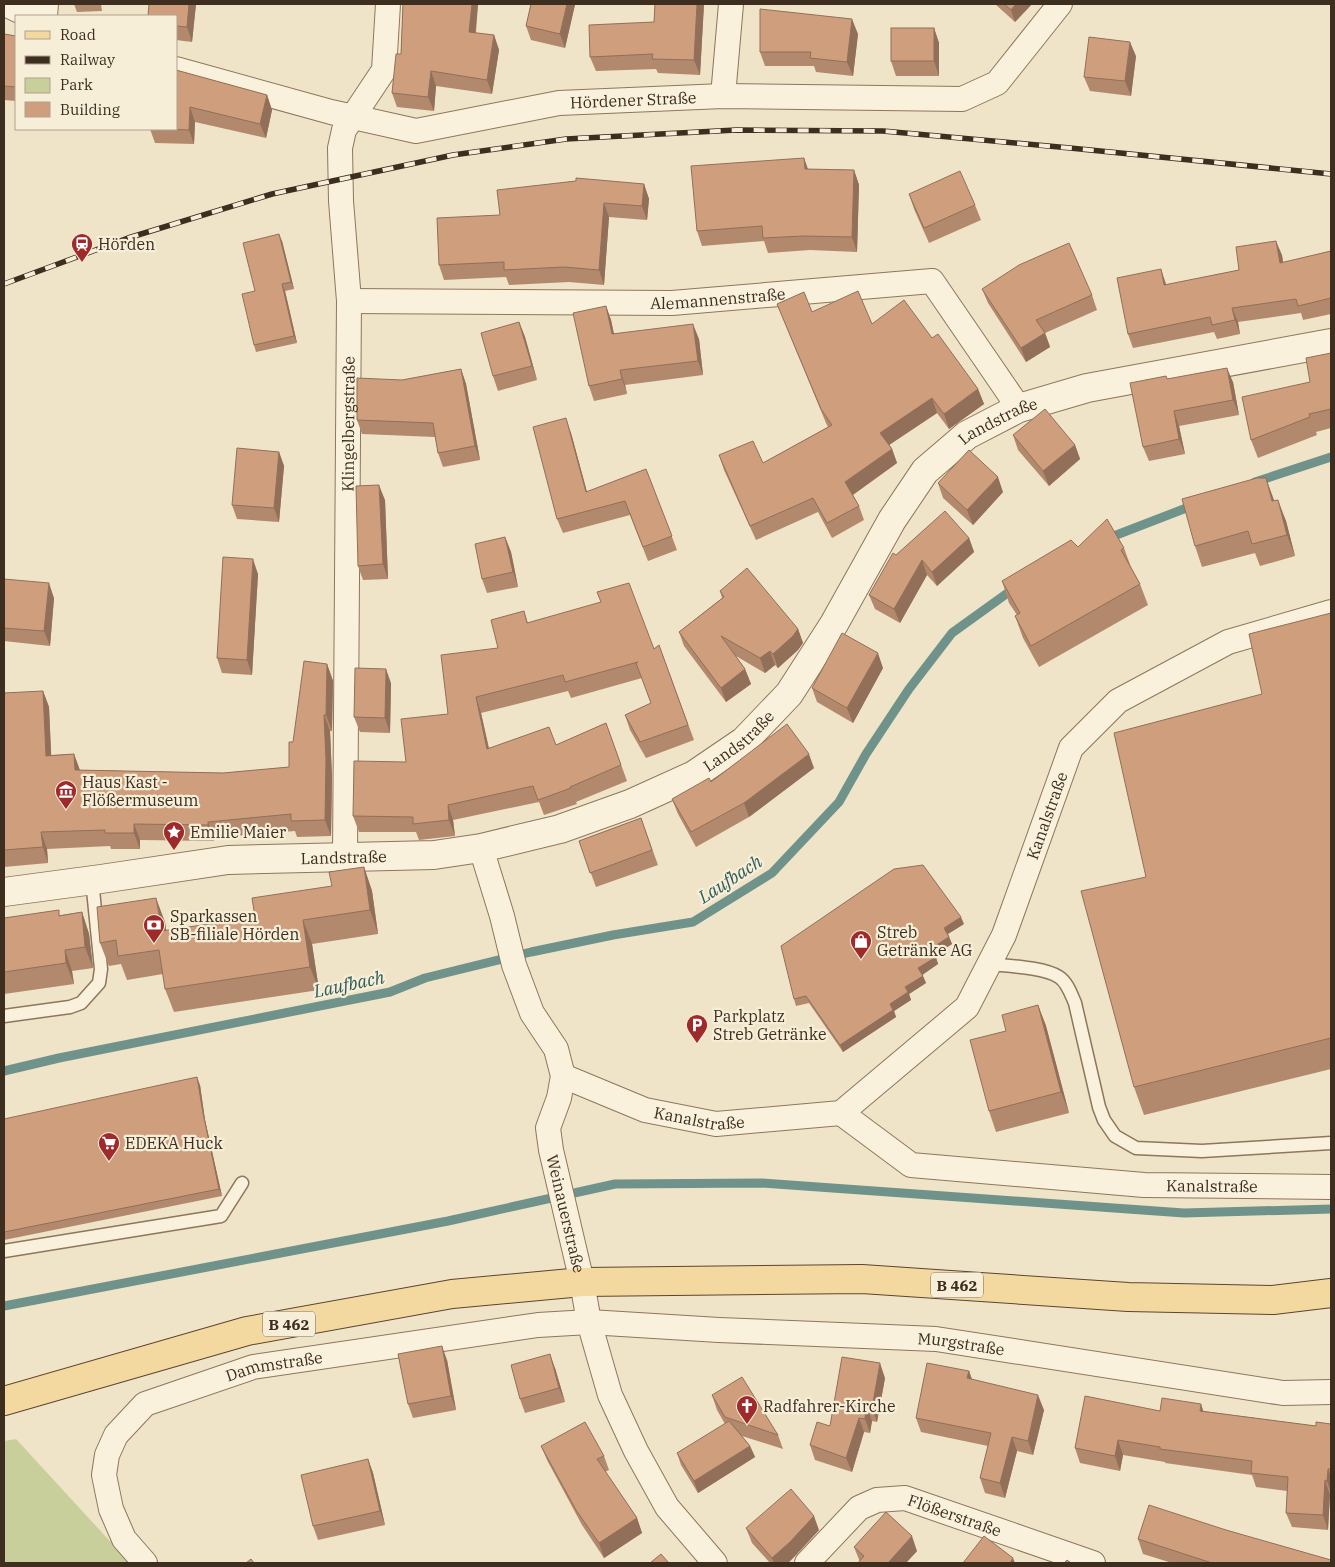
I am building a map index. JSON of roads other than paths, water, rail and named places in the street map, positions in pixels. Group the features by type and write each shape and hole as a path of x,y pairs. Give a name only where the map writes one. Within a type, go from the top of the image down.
{"main road":[{"name":"B 462","path":"4,1401 247,1331 452,1294 582,1282 862,1279 1128,1298 1263,1300 1331,1293"}],"street":[{"path":"6,4 28,15"},
{"name":"Klingelbergstraße","path":"345,856 349,301 341,201 340,148 344,130 384,70 388,4"},
{"path":"723,96 730,4"},
{"name":"Hördener Straße","path":"178,70 416,131 559,103 723,96 962,99 997,83 1060,4"},
{"name":"Alemannenstraße","path":"349,301 672,303 932,281 1019,408"},
{"name":"Landstraße","path":"4,892 228,860 434,855 481,848 560,829 630,804 694,774 744,741 789,694 834,624 892,520 925,471 967,435 1019,408 1087,388 1331,342"},
{"name":"Kanalstraße","path":"563,1076 644,1110 716,1124 841,1113 967,1007 1004,935 1071,748 1118,701 1228,642 1331,612"},
{"name":"Weinauerstraße","path":"481,848 502,916 514,965 532,1012 556,1049 563,1076 559,1098 548,1128 551,1150 582,1282 589,1322 610,1395 636,1451 667,1507 715,1563"},
{"name":"Kanalstraße","path":"841,1113 911,1165 1144,1185 1331,1187"},
{"name":"Murgstraße","path":"589,1322 936,1339 1283,1393 1331,1392"},
{"name":"Dammstraße","path":"145,1563 124,1539 111,1509 104,1475 107,1455 116,1435 145,1404 253,1367 538,1324 589,1322"},
{"name":"Flößerstraße","path":"807,1563 859,1508 877,1500 905,1498 1093,1563"}],"lane":[{"path":"4,1016 70,1007 80,1003 100,983 101,969 92,880"},
{"path":"989,964 1046,972 1059,977 1068,987 1075,1003 1099,1107 1104,1120 1115,1136 1136,1148 1202,1151 1331,1143"},
{"path":"4,1251 221,1216 242,1183"}],"waterway":[{"name":"Laufbach","path":"1255,482 1331,457"},
{"name":"Laufbach","path":"1106,539 1194,505"},
{"name":"Laufbach","path":"4,1071 59,1058 390,992 425,978 531,952 613,935 693,922 772,873 839,802 866,754 909,689 952,633 1016,587"},
{"path":"4,1306 448,1221 615,1184 762,1183 1184,1213 1331,1209"}],"railway":[{"path":"4,284 128,238 272,194 453,155 566,139 736,130 883,131 1331,174"}],"place":[{"name":"Hörden","path":"82,263"},
{"name":"Haus Kast - Flößermuseum","path":"66,810"},
{"name":"Emilie Maier","path":"174,851"},
{"name":"Sparkassen SB-filiale Hörden","path":"154,944"},
{"name":"Streb Getränke AG","path":"861,960"},
{"name":"Parkplatz Streb Getränke","path":"697,1044"},
{"name":"EDEKA Huck","path":"109,1162"},
{"name":"Radfahrer-Kirche","path":"747,1425"}]}
